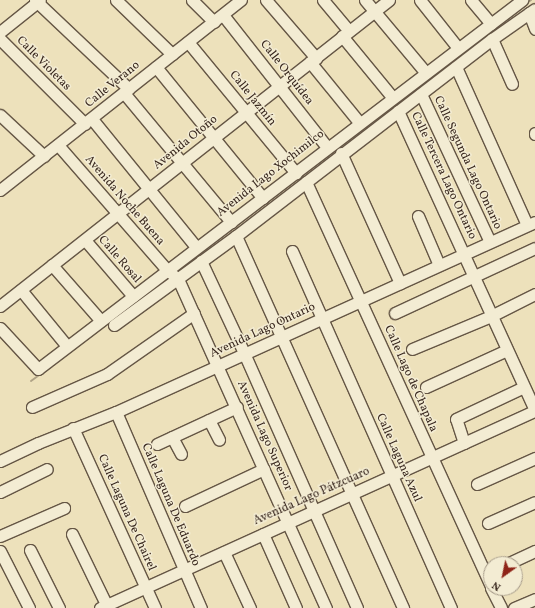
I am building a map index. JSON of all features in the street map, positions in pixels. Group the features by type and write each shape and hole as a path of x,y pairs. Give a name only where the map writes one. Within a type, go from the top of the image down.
{"street":[{"path":"116,0 172,54"},
{"name":"Calle Orquídea","path":"192,0 218,18 279,85 327,147"},
{"name":"Calle Verano","path":"0,190 241,0"},
{"path":"266,0 359,122"},
{"path":"323,0 345,33 393,98"},
{"path":"365,0 426,73"},
{"name":"Avenida Otoño","path":"0,306 118,215 279,85 389,0"},
{"path":"420,0 458,48"},
{"path":"471,0 491,24"},
{"name":"Avenida Lago Xochimilco","path":"114,325 172,274 196,248 296,174 359,122 522,0"},
{"path":"0,32 37,1 126,91 231,222"},
{"path":"532,5 535,29"},
{"name":"Avenida Lago Xochimilco","path":"0,328 38,369 133,296 172,274 201,262 456,67 532,5"},
{"name":"Calle Violetas","path":"0,39 88,121 151,189 196,248"},
{"path":"492,39 512,84"},
{"name":"Calle Jazmín","path":"188,42 247,112 296,174"},
{"path":"156,67 263,198"},
{"path":"456,67 531,224"},
{"name":"Calle Segunda Lago Ontario","path":"421,94 490,242"},
{"name":"Calle Tercera Lago Ontario","path":"398,111 475,276 491,316 535,410"},
{"path":"0,115 44,156"},
{"name":"Avenida Noche Buena","path":"58,145 118,215 172,274"},
{"path":"342,153 400,282"},
{"name":"Calle Lago de Chapala","path":"306,182 483,571"},
{"path":"418,216 439,265"},
{"name":"Avenida Lago Ontario","path":"0,461 73,428 116,412 218,366 281,335 531,224"},
{"path":"236,236 403,608"},
{"name":"Calle Rosal","path":"85,240 133,296"},
{"path":"394,313 535,248"},
{"name":"Calle Laguna Azul","path":"292,251 451,608"},
{"path":"201,262 244,353 356,608"},
{"path":"52,265 101,321"},
{"name":"Avenida Lago Superior","path":"172,274 194,313 326,608"},
{"path":"21,290 67,346"},
{"path":"412,349 491,316 535,294"},
{"path":"32,407 107,374 194,313"},
{"path":"426,387 507,350"},
{"path":"464,443 456,419 524,387"},
{"path":"157,444 237,407"},
{"name":"Avenida Lago Pátzcuaro","path":"105,607 352,492 431,459 535,410"},
{"name":"Calle Laguna De Eduardo","path":"116,412 201,608"},
{"path":"209,420 219,440"},
{"name":"Calle Laguna De Chairel","path":"73,428 155,608"},
{"path":"172,437 181,454"},
{"path":"476,484 535,458"},
{"path":"0,492 47,469"},
{"path":"185,506 264,469"},
{"path":"488,523 535,502"},
{"path":"0,536 64,508"},
{"path":"72,534 105,607"},
{"path":"263,534 296,608"},
{"path":"30,550 59,608"},
{"path":"0,551 29,608"},
{"path":"523,557 535,551"},
{"path":"224,552 250,608"},
{"name":"Calle Lago de Chapala","path":"495,596 501,608"},
{"path":"514,608 535,599"}],"waterway":[{"path":"418,86 531,0"},
{"path":"31,381 42,373"}]}
